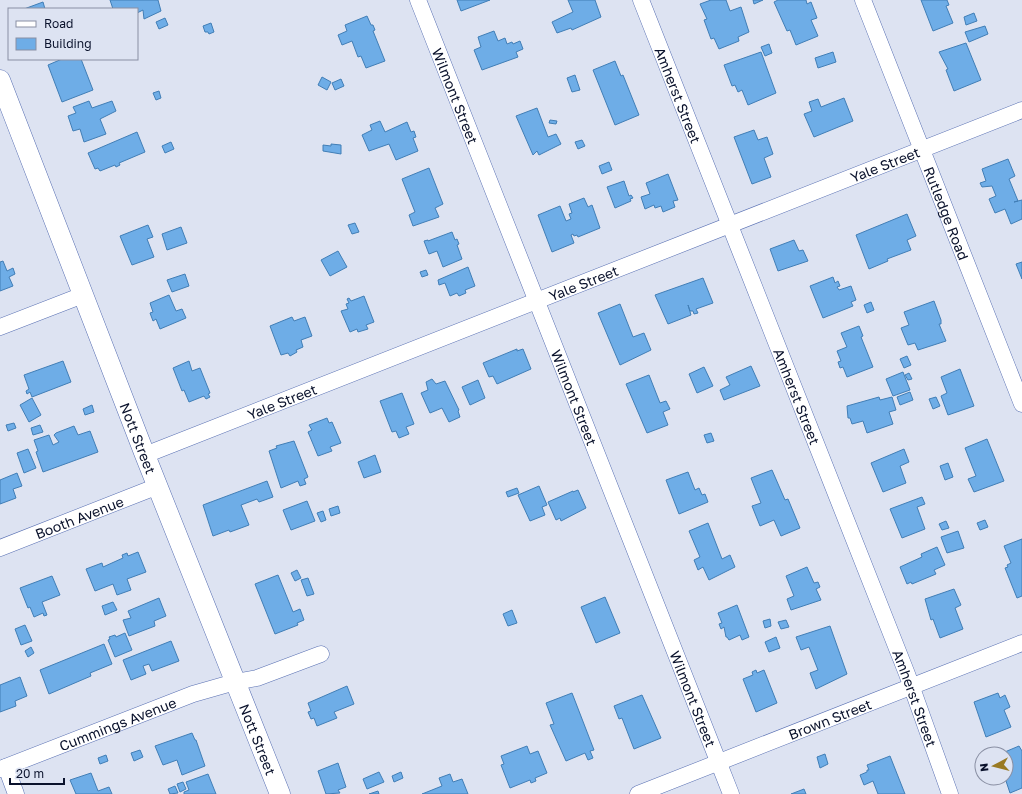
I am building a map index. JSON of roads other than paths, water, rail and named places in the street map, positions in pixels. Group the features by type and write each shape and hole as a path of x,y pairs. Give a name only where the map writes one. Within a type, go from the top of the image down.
{"street":[{"name":"Wilmont Street","path":"418,0 731,794"},
{"name":"Amherst Street","path":"641,0 912,687 950,794"},
{"name":"Rutledge Road","path":"863,0 1022,404"},
{"name":"Nott Street","path":"0,80 145,455 280,794"},
{"name":"Yale Street","path":"145,455 1022,110"},
{"path":"0,327 83,295"},
{"name":"Booth Avenue","path":"0,548 158,486"},
{"name":"Brown Street","path":"638,794 1022,643"},
{"name":"Cummings Avenue","path":"3,768 193,694 263,676 320,654"},
{"path":"3,768 16,794"}]}
